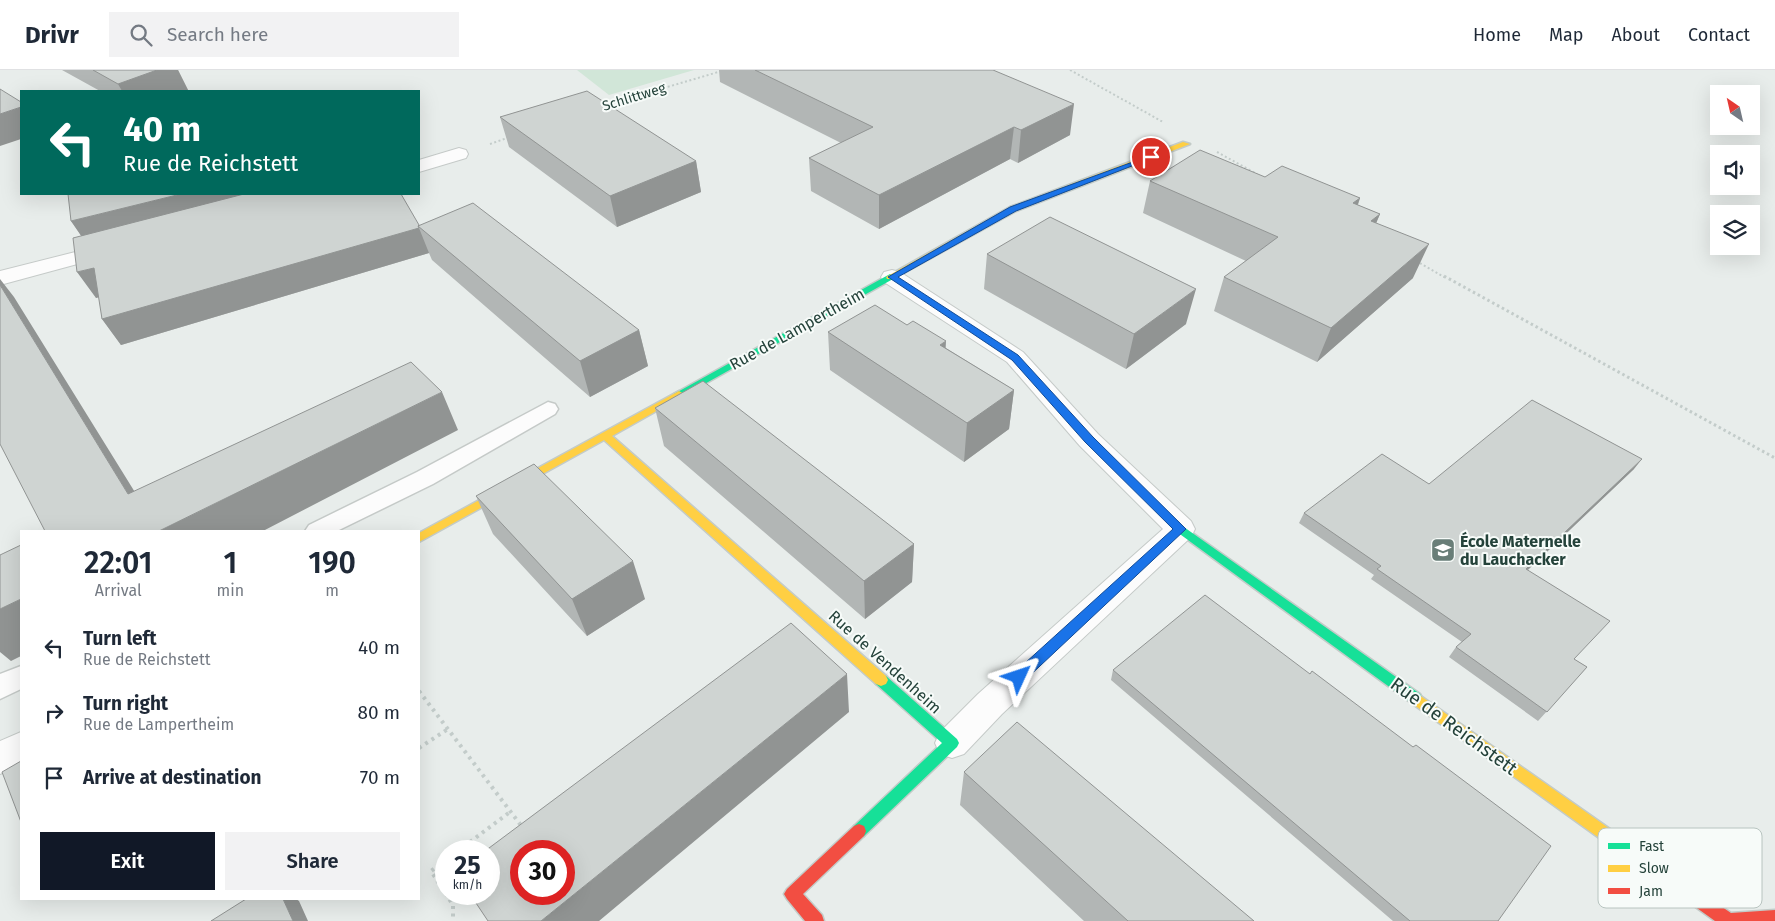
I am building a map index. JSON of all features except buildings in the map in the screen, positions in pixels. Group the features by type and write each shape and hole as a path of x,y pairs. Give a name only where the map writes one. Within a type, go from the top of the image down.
{"street":[{"name":"Rue de Lampertheim","path":"420,537 1013,209 1186,144"},
{"path":"420,166 459,154"},
{"path":"0,278 132,243"},
{"name":"Rue de Reichstett","path":"892,277 1015,357 1089,440 1180,529 1598,829"},
{"name":"Rue de Vendenheim","path":"605,435 952,743"},
{"path":"816,921 792,894 952,743 990,704 1180,529"},
{"path":"0,758 20,748"},
{"name":"Rue de Reichstett","path":"1711,908 1729,921 1775,918"}],"lane":[{"path":"319,530 425,478 548,409"},
{"path":"0,687 20,677"}],"path":[{"name":"Schlittweg","path":"596,108 725,70"},
{"path":"1070,70 1165,123"},
{"path":"459,154 514,136"},
{"path":"1208,147 1261,176"},
{"path":"1409,257 1775,458"},
{"path":"420,692 526,832"},
{"path":"420,747 448,729"},
{"path":"473,840 510,812"},
{"path":"453,905 453,921"}],"green space":[{"path":"577,70 694,70 609,95"}],"traffic: fast":[{"path":"679,394 890,277"},
{"path":"1181,529 1415,698"},
{"path":"859,831 952,743 881,680"}],"traffic: slow":[{"path":"890,277 1013,209 1186,144"},
{"path":"420,537 679,394"},
{"path":"605,435 881,680"},
{"path":"1415,698 1598,829"}],"traffic: jam":[{"path":"816,921 792,894 859,831"},
{"path":"1710,908 1729,921 1775,918"}],"place":[{"name":"École Maternelle du Lauchacker","path":"1443,550"}],"route":[{"path":"1019,677 1180,529 1089,440 1015,357 892,277 1013,209 1151,157"}]}
